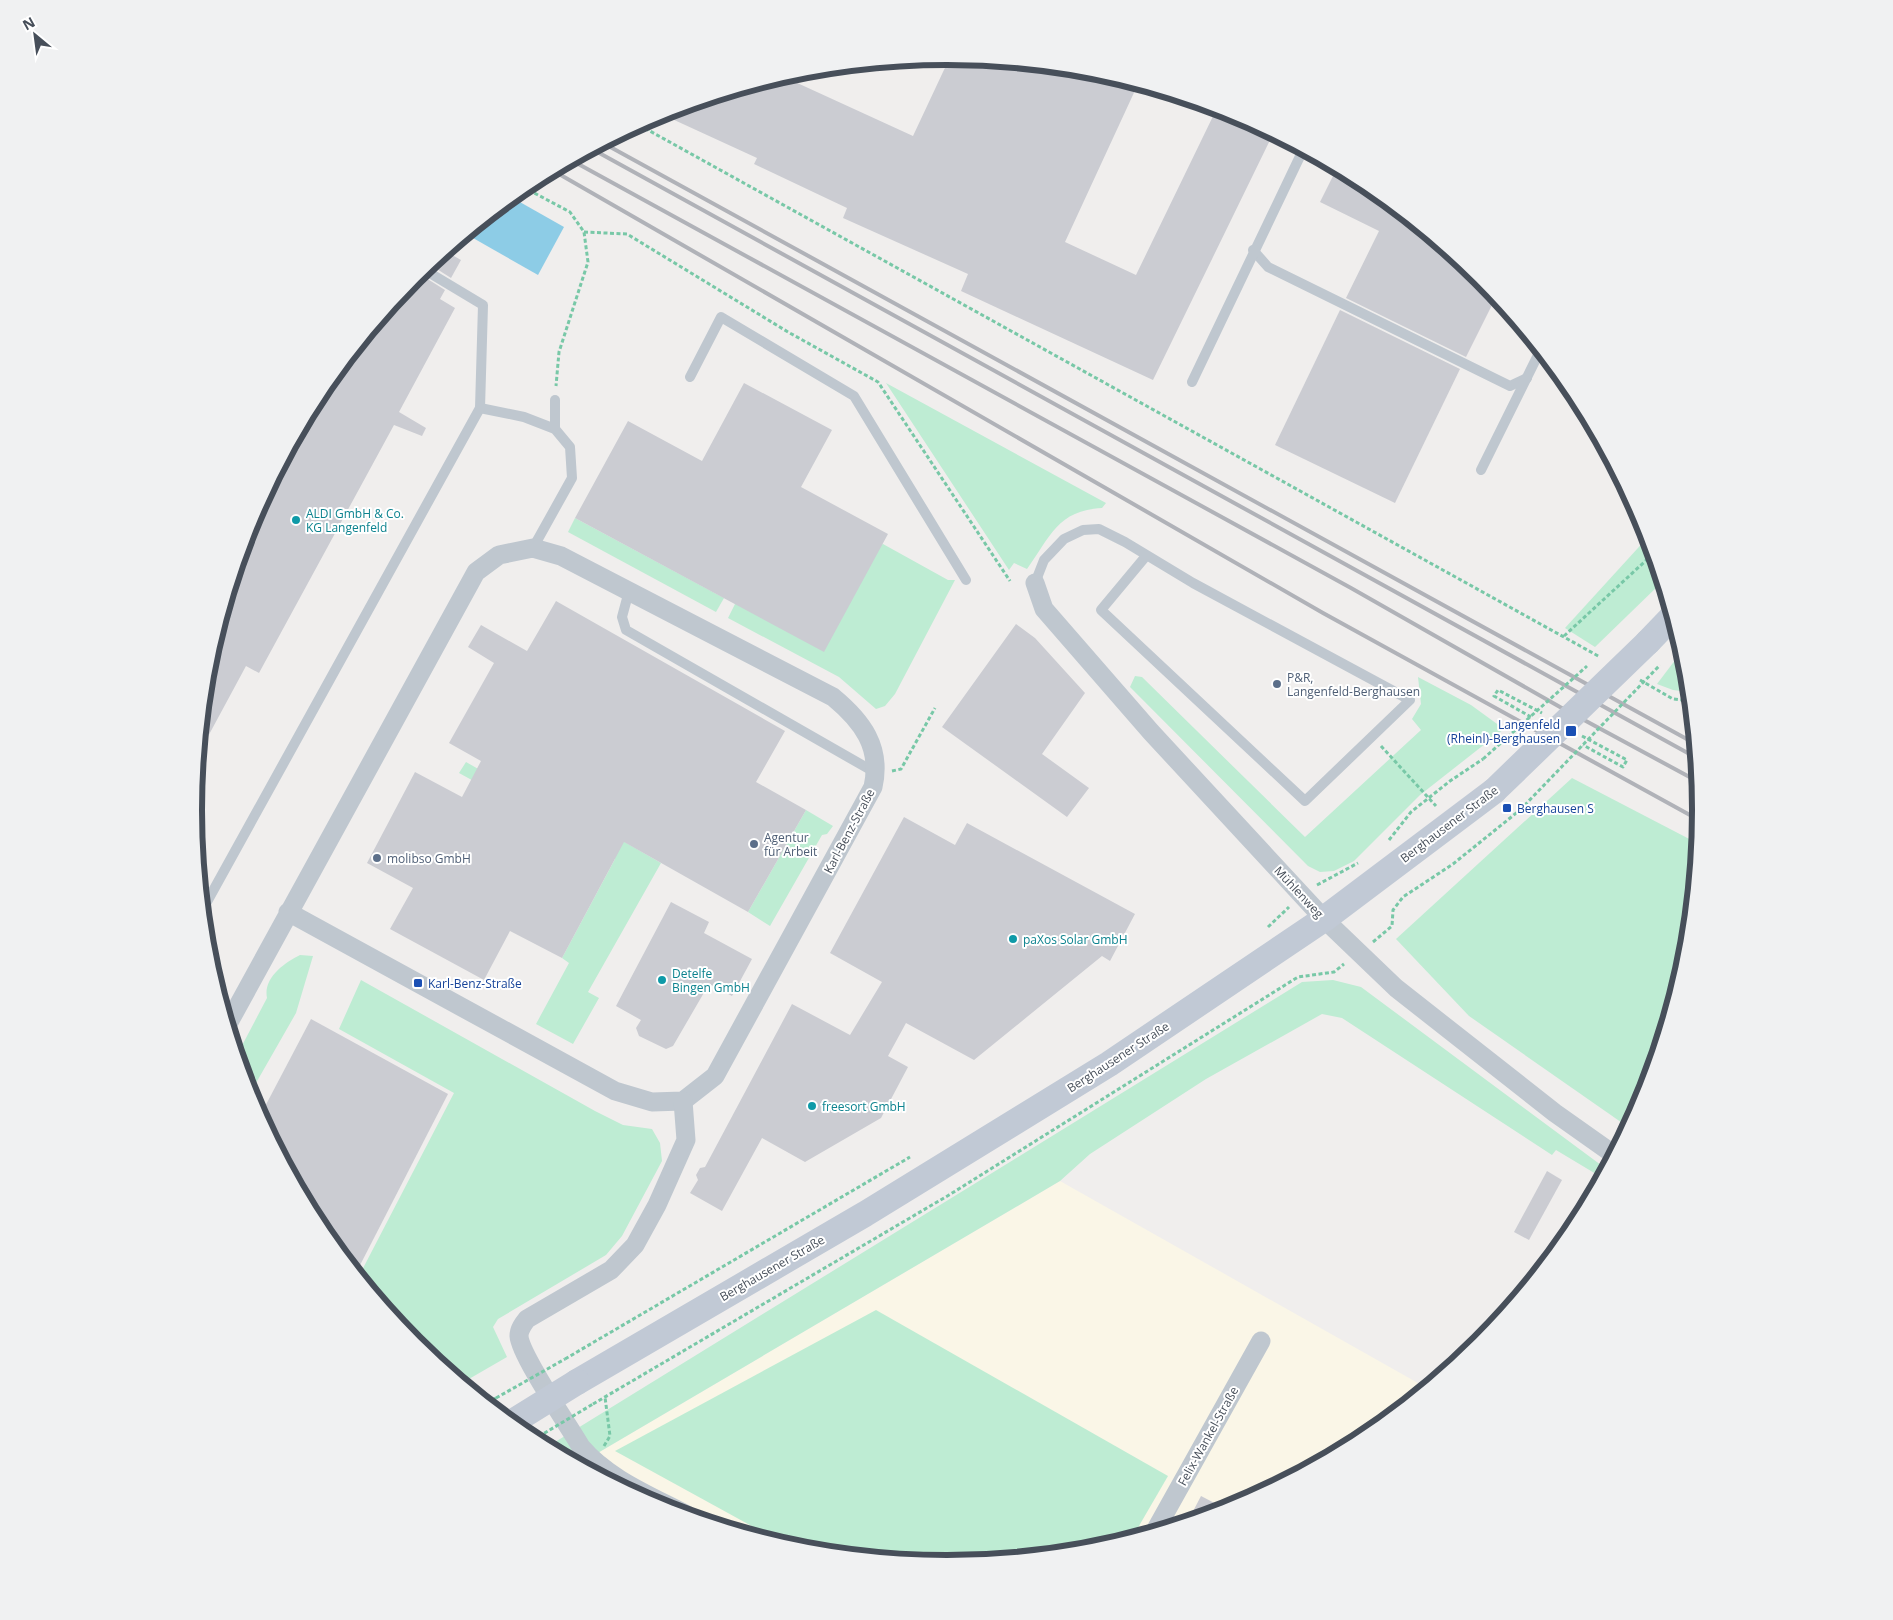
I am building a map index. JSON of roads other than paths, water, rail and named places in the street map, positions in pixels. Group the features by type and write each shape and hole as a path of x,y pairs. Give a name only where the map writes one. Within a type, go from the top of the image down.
{"main road":[{"name":"Berghausener Straße","path":"518,1419 577,1382 865,1214 1109,1064 1324,919 1494,791 1655,652 1668,626"}],"street":[{"name":"Karl-Benz-Straße","path":"231,1018 476,572 499,555 533,548 561,556 833,697 855,716 870,741 876,774 873,787 715,1076 683,1101"},
{"name":"Mühlenweg","path":"1035,583 1044,609 1151,732 1324,919 1396,988 1555,1113 1609,1151"},
{"path":"288,912 615,1091 652,1102 683,1101 686,1140 658,1205 635,1245 610,1270 527,1319 520,1329 519,1337 526,1356 589,1456 630,1484"},
{"name":"Felix-Wankel-Straße","path":"1159,1524 1261,1341"}],"lane":[{"path":"1192,382 1300,155"},
{"path":"1254,250 1268,267 1510,386 1527,378"},
{"path":"207,900 480,408 483,305 430,274"},
{"path":"690,377 720,317 854,396 966,580"},
{"path":"1481,470 1538,356"},
{"path":"555,429 556,400"},
{"path":"480,408 524,417 555,429 570,447 572,478 533,548"},
{"path":"1035,583 1044,560 1064,539 1083,530 1099,528 1325,656 1410,700 1305,801 1101,610 1146,556"},
{"path":"629,591 622,617 626,630 876,774"}],"water":[{"path":"518,201 564,227 538,275 471,237"}],"railway":[{"path":"609,146 1688,740"},
{"path":"598,152 1689,754"},
{"path":"577,163 1351,588 1560,707 1691,778"},
{"path":"559,174 1323,613 1692,816"}],"place":[{"name":"ALDI GmbH & Co. KG Langenfeld","path":"296,520"},
{"name":"P&R, Langenfeld-Berghausen","path":"1277,684"},
{"name":"Langenfeld (Rheinl)-Berghausen","path":"1571,731"},
{"name":"Berghausen S","path":"1507,808"},
{"name":"Agentur für Arbeit","path":"754,844"},
{"name":"molibso GmbH","path":"377,858"},
{"name":"paXos Solar GmbH","path":"1013,939"},
{"name":"Detelfe Bingen GmbH","path":"662,980"},
{"name":"Karl-Benz-Straße","path":"418,983"},
{"name":"freesort GmbH","path":"812,1106"}]}
